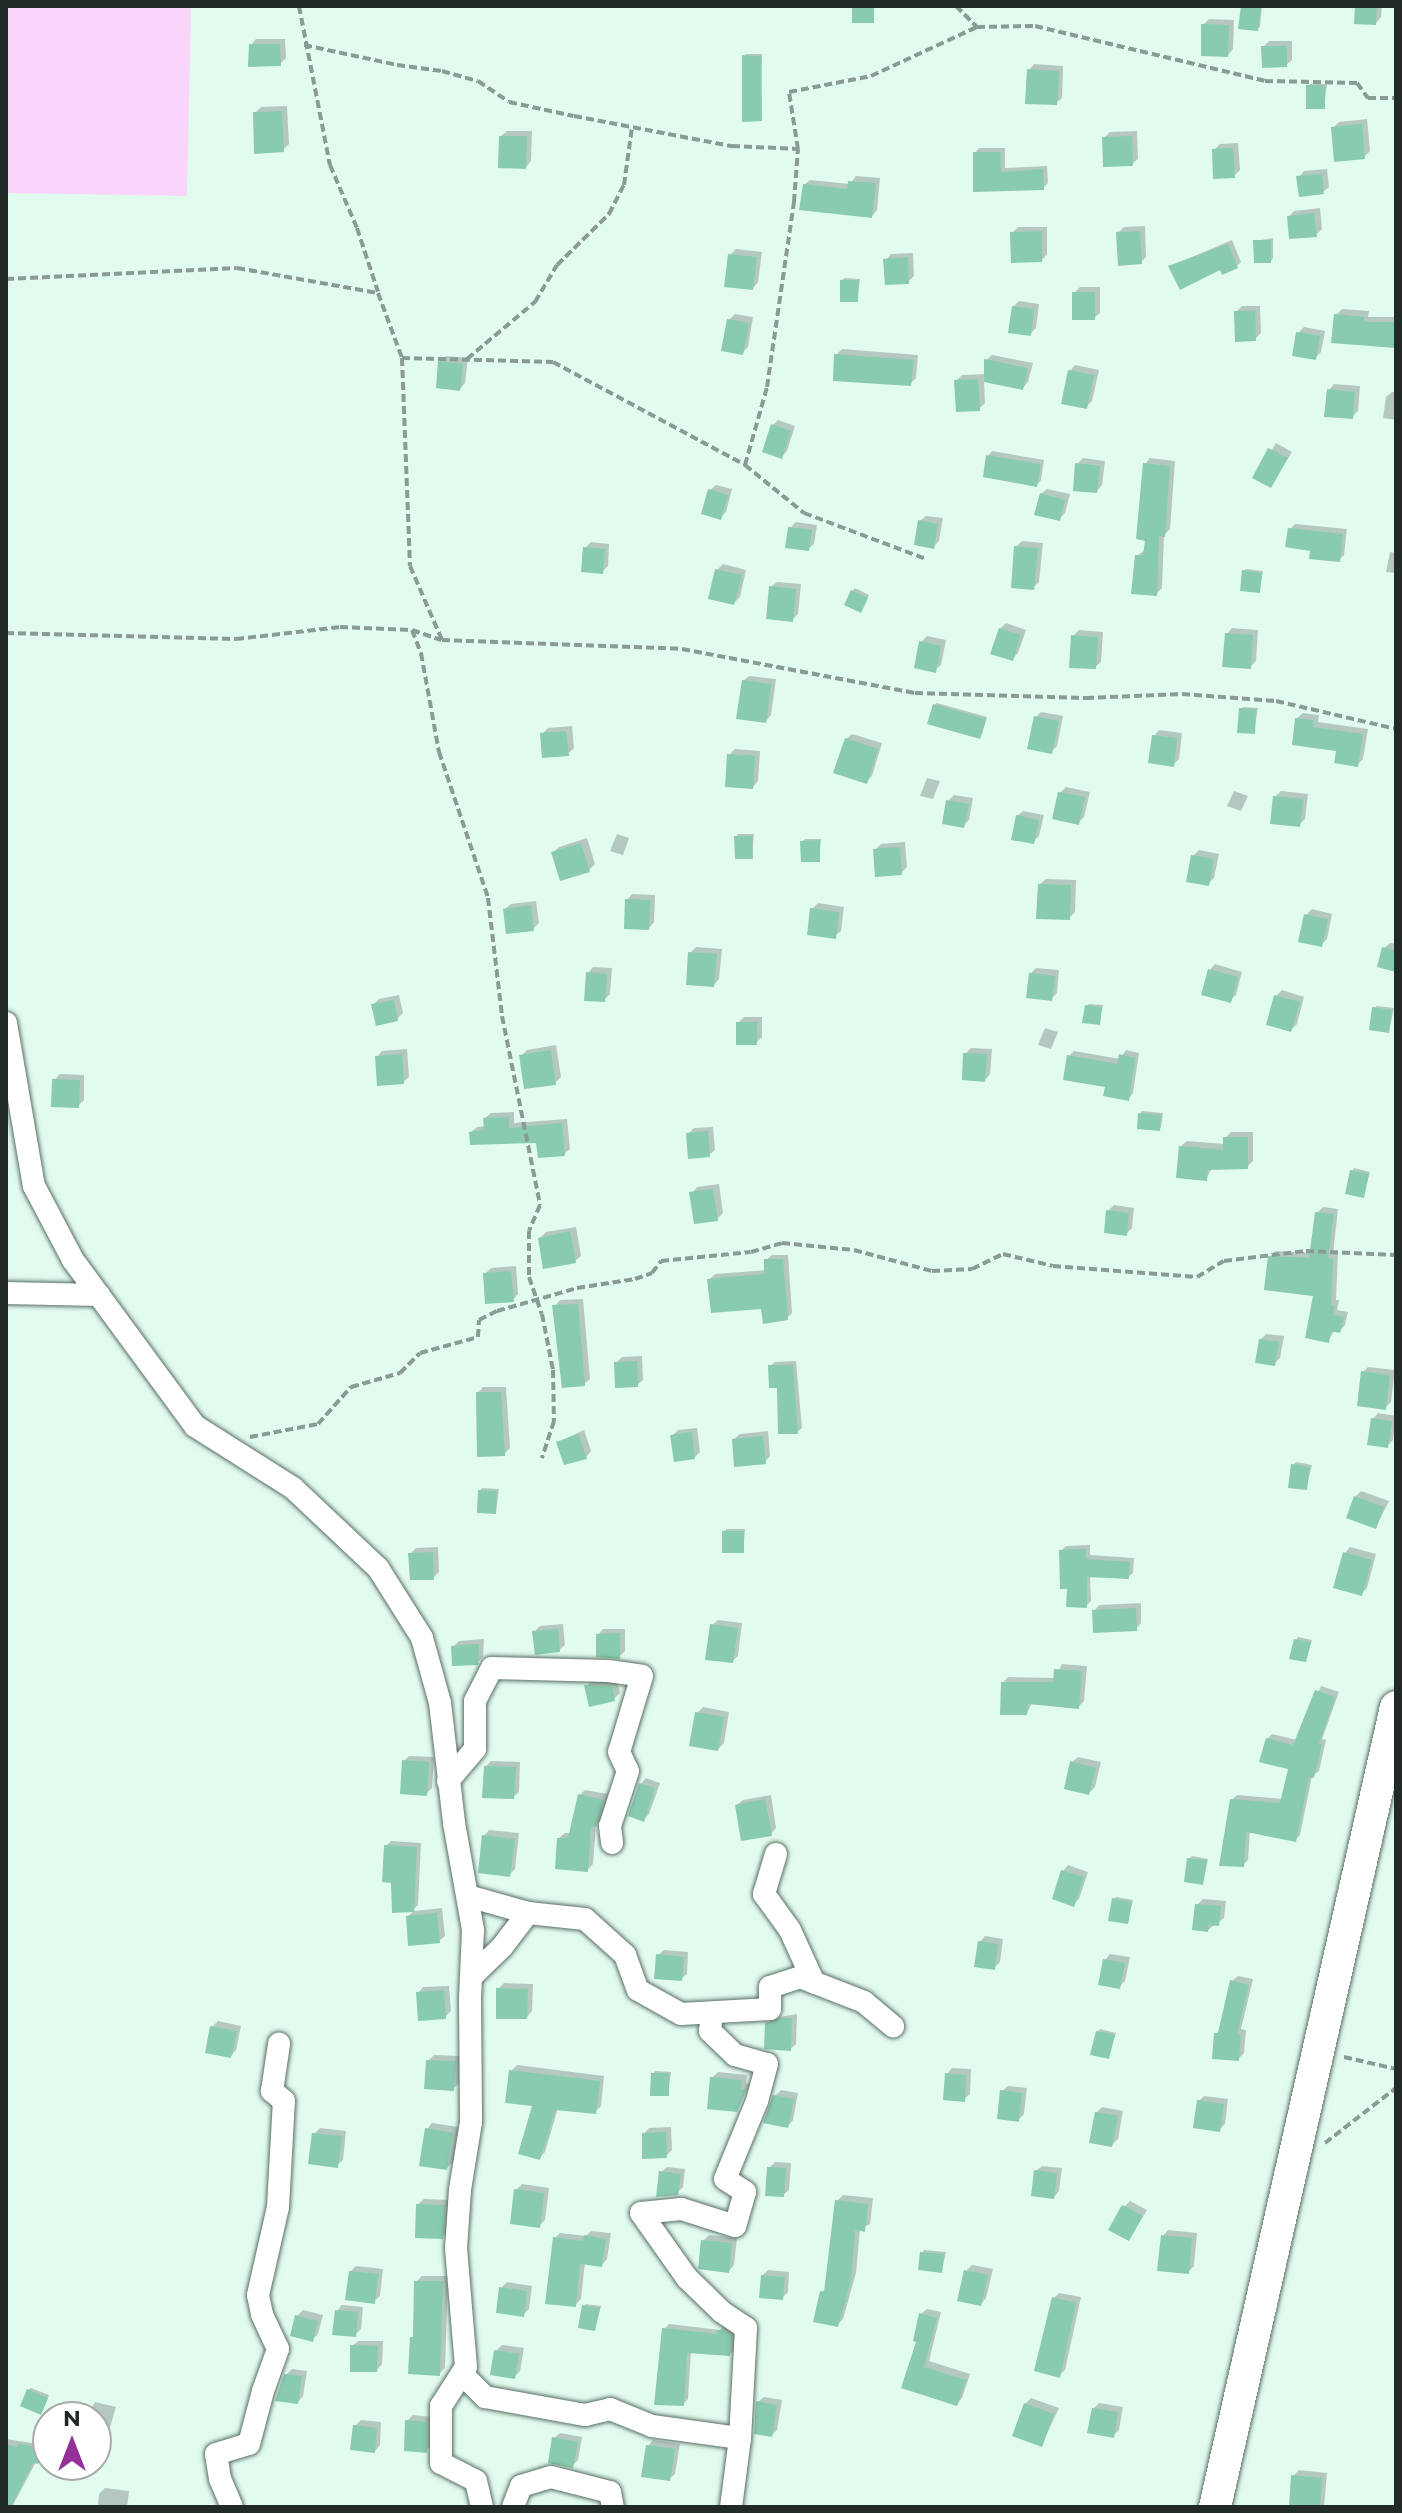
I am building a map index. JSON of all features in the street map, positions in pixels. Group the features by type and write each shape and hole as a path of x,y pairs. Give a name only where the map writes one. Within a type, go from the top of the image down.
{"highway":[{"path":"1215,2507 1396,1707"}],"street":[{"path":"6,1023 34,1186 73,1260 195,1426 293,1488 378,1568 422,1638 440,1703 448,1781 473,1930 471,2122 460,2190 456,2248 466,2367 441,2406 441,2463 476,2481 482,2507"},
{"path":"6,1293 99,1295"},
{"path":"448,1781 475,1749 475,1701 492,1668 608,1671 642,1676 619,1752 628,1771 610,1826 612,1843"},
{"path":"776,1854 764,1894 790,1930 814,1983"},
{"path":"468,1896 528,1913 585,1919 625,1955 638,1990 681,2014 770,2009 770,1987 800,1977 864,2002 893,2026"},
{"path":"471,1977 502,1947 528,1913"},
{"path":"712,2013 710,2031 735,2055 767,2064 757,2101 725,2179 745,2192 735,2226 681,2209 641,2213 687,2278 722,2312 746,2328 740,2438 731,2507"},
{"path":"232,2507 220,2479 216,2454 249,2444 278,2349 262,2314 258,2295 278,2207 284,2101 272,2091 279,2044"},
{"path":"462,2374 485,2397 585,2415 610,2409 652,2426 740,2438"},
{"path":"513,2507 521,2486 551,2477 610,2492 613,2507"}],"path":[{"path":"299,6 304,45 330,165 357,228 402,358 410,566 442,640"},
{"path":"956,6 977,27"},
{"path":"745,465 767,387 794,202 798,149 789,92 871,76 977,27 1035,26 1265,81 1357,83 1368,98 1396,98"},
{"path":"304,45 397,65 442,71 478,81 509,102 732,146 798,149"},
{"path":"467,359 535,302 557,265 609,214 624,185 632,127"},
{"path":"6,279 237,268 378,293"},
{"path":"402,358 553,362 745,465 804,513 926,559"},
{"path":"6,633 236,639 340,627 412,630 442,640 682,649 915,693 1086,698 1182,694 1276,701 1396,729"},
{"path":"412,630 421,653 439,752 488,898 502,1016 540,1205 529,1231 529,1277 542,1314 553,1370 554,1421 542,1458"},
{"path":"225,1445 318,1424 351,1387 400,1373 420,1353 478,1337 479,1320 577,1288 635,1279 652,1273 661,1261 751,1252 782,1243 854,1250 932,1271 972,1269 1003,1254 1053,1266 1197,1277 1224,1261 1306,1251 1396,1255"},
{"path":"1318,2051 1396,2069"},
{"path":"1292,2169 1396,2088"}],"shaded area":[{"path":"6,6 191,6 187,196 6,193"}],"building":[{"path":"852,6 874,6 874,23 852,23"},
{"path":"1241,6 1261,8 1258,31 1238,29"},
{"path":"1355,6 1377,6 1376,25 1354,24"},
{"path":"1201,24 1229,25 1228,57 1201,56"},
{"path":"249,44 280,44 281,66 248,67"},
{"path":"1261,46 1287,46 1287,67 1262,68"},
{"path":"742,55 761,56 762,121 742,122"},
{"path":"1027,69 1059,71 1057,105 1025,104"},
{"path":"1306,85 1325,85 1325,109 1306,109"},
{"path":"282,111 284,152 254,154 253,112"},
{"path":"1362,124 1365,159 1334,162 1331,127"},
{"path":"499,136 527,136 526,169 498,168"},
{"path":"1132,136 1133,166 1103,167 1102,137"},
{"path":"1233,148 1235,178 1213,179 1212,149"},
{"path":"973,152 1001,152 1001,172 1043,169 1044,190 973,192"},
{"path":"1322,174 1324,194 1299,197 1296,176"},
{"path":"848,181 876,183 872,218 799,210 803,184 847,189"},
{"path":"1314,213 1317,237 1289,239 1287,216"},
{"path":"1042,231 1042,262 1011,263 1010,232"},
{"path":"1140,231 1142,264 1118,266 1116,232"},
{"path":"1253,240 1271,240 1271,263 1254,263"},
{"path":"1228,244 1238,268 1222,275 1220,270 1180,290 1168,266"},
{"path":"728,254 757,257 753,290 724,287"},
{"path":"908,257 909,284 885,285 883,259"},
{"path":"840,280 859,280 858,302 840,302"},
{"path":"1072,292 1095,292 1095,320 1072,320"},
{"path":"1012,306 1034,309 1031,336 1008,333"},
{"path":"1234,311 1255,311 1256,341 1235,342"},
{"path":"1334,314 1364,317 1364,322 1396,322 1396,348 1331,343"},
{"path":"727,319 749,323 743,355 721,351"},
{"path":"1296,332 1320,336 1316,360 1292,356"},
{"path":"834,354 914,360 911,386 833,381"},
{"path":"984,359 1028,368 1023,390 984,382"},
{"path":"438,361 463,364 460,391 436,388"},
{"path":"1068,370 1094,375 1087,409 1061,404"},
{"path":"978,379 980,411 956,412 954,380"},
{"path":"1327,389 1355,392 1353,419 1324,417"},
{"path":"771,424 791,431 782,459 762,452"},
{"path":"1268,448 1288,458 1271,488 1252,478"},
{"path":"986,455 1041,464 1037,487 983,477"},
{"path":"1075,463 1100,466 1097,493 1073,491"},
{"path":"1143,463 1170,466 1165,537 1159,536 1157,596 1131,594 1135,555 1143,555 1145,541 1136,539"},
{"path":"708,489 728,495 721,520 701,514"},
{"path":"1040,493 1065,500 1060,521 1034,515"},
{"path":"918,520 938,524 934,549 914,545"},
{"path":"788,527 812,530 809,551 785,548"},
{"path":"1288,528 1343,534 1340,562 1309,559 1310,551 1285,547"},
{"path":"1014,546 1038,548 1034,590 1011,588"},
{"path":"583,547 605,549 603,574 581,572"},
{"path":"715,569 742,575 734,605 708,599"},
{"path":"1242,570 1262,573 1260,593 1240,591"},
{"path":"769,586 796,589 793,622 766,619"},
{"path":"851,590 868,598 861,613 844,605"},
{"path":"999,628 1021,635 1013,661 990,654"},
{"path":"1225,633 1253,635 1251,669 1222,667"},
{"path":"1071,635 1098,637 1096,669 1069,668"},
{"path":"919,641 941,646 936,673 914,668"},
{"path":"742,680 771,684 766,723 736,719"},
{"path":"933,704 986,719 980,739 927,724"},
{"path":"1239,708 1256,709 1255,734 1237,733"},
{"path":"1034,716 1059,721 1052,754 1027,749"},
{"path":"1295,718 1314,720 1313,727 1363,734 1358,767 1334,763 1336,751 1292,745"},
{"path":"566,731 569,756 542,758 540,733"},
{"path":"1152,735 1177,738 1174,767 1148,763"},
{"path":"845,738 878,749 867,784 833,773"},
{"path":"727,754 755,756 753,789 725,787"},
{"path":"1058,792 1085,797 1079,825 1052,819"},
{"path":"1273,796 1303,799 1300,827 1270,824"},
{"path":"946,800 969,804 964,828 942,824"},
{"path":"1016,815 1039,820 1034,844 1011,840"},
{"path":"734,836 752,836 753,859 735,859"},
{"path":"820,840 820,862 801,862 800,841"},
{"path":"581,843 590,872 560,881 551,852"},
{"path":"900,847 902,875 875,877 873,849"},
{"path":"1191,855 1214,859 1209,886 1186,882"},
{"path":"1038,884 1071,885 1070,920 1036,919"},
{"path":"625,899 650,900 649,930 624,929"},
{"path":"531,905 534,931 506,934 503,909"},
{"path":"810,908 839,912 836,939 807,935"},
{"path":"1304,914 1328,919 1322,947 1298,942"},
{"path":"1382,947 1396,951 1396,972 1377,967"},
{"path":"688,952 717,954 714,987 686,985"},
{"path":"1208,969 1238,977 1231,1003 1201,995"},
{"path":"586,972 607,974 605,1002 584,1001"},
{"path":"1029,973 1055,976 1052,1001 1026,998"},
{"path":"1274,995 1300,1002 1291,1032 1266,1025"},
{"path":"394,1000 398,1021 376,1026 371,1004"},
{"path":"1085,1005 1102,1007 1100,1025 1082,1023"},
{"path":"1372,1007 1392,1010 1389,1033 1369,1030"},
{"path":"736,1022 757,1022 757,1045 736,1045"},
{"path":"551,1050 556,1085 524,1089 519,1055"},
{"path":"963,1053 987,1054 985,1082 962,1080"},
{"path":"402,1054 404,1084 377,1086 375,1056"},
{"path":"1119,1054 1135,1058 1129,1101 1103,1096 1105,1087 1063,1080 1067,1055 1117,1064"},
{"path":"52,1079 80,1080 79,1108 51,1107"},
{"path":"1138,1113 1161,1115 1160,1131 1137,1129"},
{"path":"509,1117 509,1128 562,1123 565,1156 538,1158 536,1143 470,1145 469,1132 484,1130 483,1118"},
{"path":"708,1131 710,1157 688,1159 686,1133"},
{"path":"1223,1137 1248,1137 1248,1169 1208,1170 1207,1181 1176,1178 1179,1146 1223,1150"},
{"path":"1350,1170 1369,1174 1364,1198 1345,1194"},
{"path":"713,1189 718,1221 694,1224 689,1192"},
{"path":"1106,1210 1129,1213 1127,1236 1104,1233"},
{"path":"1315,1212 1334,1214 1328,1258 1333,1259 1331,1305 1335,1306 1333,1315 1344,1317 1340,1333 1331,1331 1329,1343 1305,1338 1313,1296 1264,1290 1268,1256 1309,1258"},
{"path":"570,1231 576,1263 543,1269 538,1238"},
{"path":"764,1259 783,1259 788,1320 763,1324 761,1309 711,1313 707,1279 764,1274"},
{"path":"511,1271 514,1302 485,1304 483,1273"},
{"path":"578,1304 585,1386 562,1388 552,1305"},
{"path":"1259,1339 1279,1342 1275,1366 1255,1363"},
{"path":"637,1361 638,1387 615,1388 614,1362"},
{"path":"768,1365 793,1365 798,1434 778,1434 777,1388 769,1388"},
{"path":"1361,1371 1390,1375 1386,1410 1357,1406"},
{"path":"476,1392 501,1392 505,1456 477,1457"},
{"path":"1371,1418 1392,1421 1388,1448 1367,1445"},
{"path":"692,1432 695,1459 674,1462 670,1435"},
{"path":"578,1434 587,1459 564,1465 556,1442"},
{"path":"763,1436 766,1464 734,1467 732,1439"},
{"path":"1291,1464 1310,1467 1307,1490 1288,1488"},
{"path":"478,1490 497,1491 496,1514 477,1513"},
{"path":"1354,1496 1384,1507 1376,1529 1346,1518"},
{"path":"722,1531 744,1531 744,1553 722,1553"},
{"path":"1086,1549 1086,1559 1130,1562 1129,1579 1087,1577 1087,1608 1066,1607 1067,1589 1060,1589 1059,1550"},
{"path":"433,1552 434,1580 410,1580 408,1553"},
{"path":"1343,1552 1372,1560 1362,1596 1333,1588"},
{"path":"1136,1608 1137,1631 1093,1633 1092,1610"},
{"path":"710,1624 738,1628 733,1663 705,1660"},
{"path":"558,1629 560,1652 535,1655 532,1631"},
{"path":"620,1633 620,1659 596,1657 596,1634"},
{"path":"1294,1639 1311,1642 1306,1662 1289,1659"},
{"path":"479,1644 478,1665 452,1666 451,1646"},
{"path":"1054,1669 1082,1671 1079,1709 1028,1704 1027,1715 1000,1715 1001,1682 1053,1682"},
{"path":"584,1685 612,1686 615,1701 589,1707"},
{"path":"1315,1690 1335,1697 1319,1744 1322,1744 1314,1778 1309,1777 1296,1842 1246,1832 1244,1867 1219,1866 1230,1799 1280,1803 1288,1769 1259,1762 1266,1738 1293,1745"},
{"path":"695,1712 724,1717 718,1751 689,1746"},
{"path":"402,1760 429,1762 427,1796 400,1794"},
{"path":"1070,1761 1096,1768 1089,1795 1064,1789"},
{"path":"484,1766 516,1767 514,1799 482,1798"},
{"path":"639,1783 655,1788 644,1822 628,1816"},
{"path":"578,1794 604,1800 596,1827 591,1826 588,1872 555,1869 557,1838 568,1838"},
{"path":"765,1799 772,1836 741,1841 735,1805"},
{"path":"482,1835 515,1839 510,1877 478,1873"},
{"path":"384,1845 417,1847 414,1912 392,1913 391,1883 382,1882"},
{"path":"1187,1858 1207,1860 1203,1885 1184,1882"},
{"path":"1061,1870 1084,1877 1074,1907 1052,1899"},
{"path":"1112,1898 1132,1902 1128,1924 1108,1921"},
{"path":"1195,1904 1221,1906 1219,1926 1209,1925 1208,1932 1192,1930"},
{"path":"437,1913 440,1943 408,1946 406,1916"},
{"path":"978,1941 998,1944 995,1970 974,1967"},
{"path":"656,1954 684,1957 682,1981 654,1979"},
{"path":"1103,1959 1125,1963 1120,1989 1098,1985"},
{"path":"1230,1980 1249,1985 1237,2034 1241,2035 1239,2061 1212,2059 1214,2033 1218,2033"},
{"path":"496,1988 528,1989 527,2019 496,2019"},
{"path":"444,1990 446,2019 418,2021 416,1992"},
{"path":"792,2018 791,2051 764,2049 765,2023"},
{"path":"210,2026 237,2031 231,2058 205,2053"},
{"path":"1096,2031 1115,2035 1109,2059 1090,2055"},
{"path":"426,2060 456,2061 454,2091 424,2089"},
{"path":"509,2070 600,2081 596,2114 555,2110 540,2160 518,2154 532,2106 505,2103"},
{"path":"651,2073 669,2073 669,2096 650,2096"},
{"path":"945,2073 966,2075 965,2102 943,2100"},
{"path":"710,2077 742,2080 741,2089 746,2090 737,2112 707,2109"},
{"path":"1000,2090 1022,2093 1019,2122 997,2119"},
{"path":"773,2095 794,2099 788,2128 763,2123"},
{"path":"1197,2100 1224,2104 1220,2132 1193,2128"},
{"path":"1095,2112 1118,2116 1112,2147 1089,2143"},
{"path":"425,2128 453,2133 447,2170 419,2166"},
{"path":"666,2132 667,2158 642,2159 642,2133"},
{"path":"312,2133 342,2136 338,2168 308,2164"},
{"path":"767,2167 786,2168 784,2197 765,2196"},
{"path":"1034,2170 1057,2173 1054,2199 1031,2196"},
{"path":"659,2171 681,2174 678,2195 656,2197"},
{"path":"514,2189 544,2193 540,2228 510,2224"},
{"path":"835,2200 868,2204 865,2232 855,2230 851,2281 838,2327 813,2322 820,2291 824,2292"},
{"path":"416,2204 445,2205 443,2239 415,2238"},
{"path":"1122,2205 1143,2216 1129,2241 1108,2230"},
{"path":"584,2235 606,2239 602,2267 580,2264 576,2307 545,2304 553,2237 583,2241"},
{"path":"1161,2235 1192,2238 1189,2274 1157,2271"},
{"path":"701,2240 732,2243 729,2273 698,2269"},
{"path":"920,2252 944,2254 942,2273 918,2270"},
{"path":"964,2270 988,2275 981,2306 957,2301"},
{"path":"349,2271 378,2274 375,2304 345,2300"},
{"path":"761,2275 785,2277 783,2300 759,2298"},
{"path":"414,2281 443,2281 440,2376 408,2374 410,2337 413,2337"},
{"path":"499,2287 527,2291 524,2317 496,2313"},
{"path":"1052,2297 1076,2303 1060,2378 1034,2371"},
{"path":"582,2305 600,2308 595,2331 578,2328"},
{"path":"335,2310 358,2312 356,2337 332,2335"},
{"path":"919,2313 937,2318 924,2367 966,2380 957,2406 901,2388 916,2342 913,2341"},
{"path":"295,2315 318,2321 313,2342 290,2336"},
{"path":"662,2328 717,2334 717,2330 724,2330 732,2335 730,2356 687,2353 684,2406 654,2405"},
{"path":"350,2345 378,2346 377,2372 350,2372"},
{"path":"494,2350 519,2354 515,2379 490,2375"},
{"path":"284,2374 302,2376 298,2404 275,2401"},
{"path":"27,2389 48,2398 47,2401 32,2401 32,2411 20,2406"},
{"path":"756,2401 777,2405 772,2437 754,2434"},
{"path":"1024,2403 1054,2414 1042,2447 1012,2436"},
{"path":"1092,2408 1118,2412 1114,2438 1087,2433"},
{"path":"405,2420 427,2422 427,2453 404,2451"},
{"path":"353,2425 377,2428 375,2453 350,2450"},
{"path":"552,2437 578,2442 573,2468 548,2463"},
{"path":"19,2443 32,2446 32,2465 11,2507 6,2507 6,2444 17,2447"},
{"path":"646,2445 675,2449 670,2481 641,2477"},
{"path":"1291,2475 1322,2478 1320,2507 1289,2507"}]}
